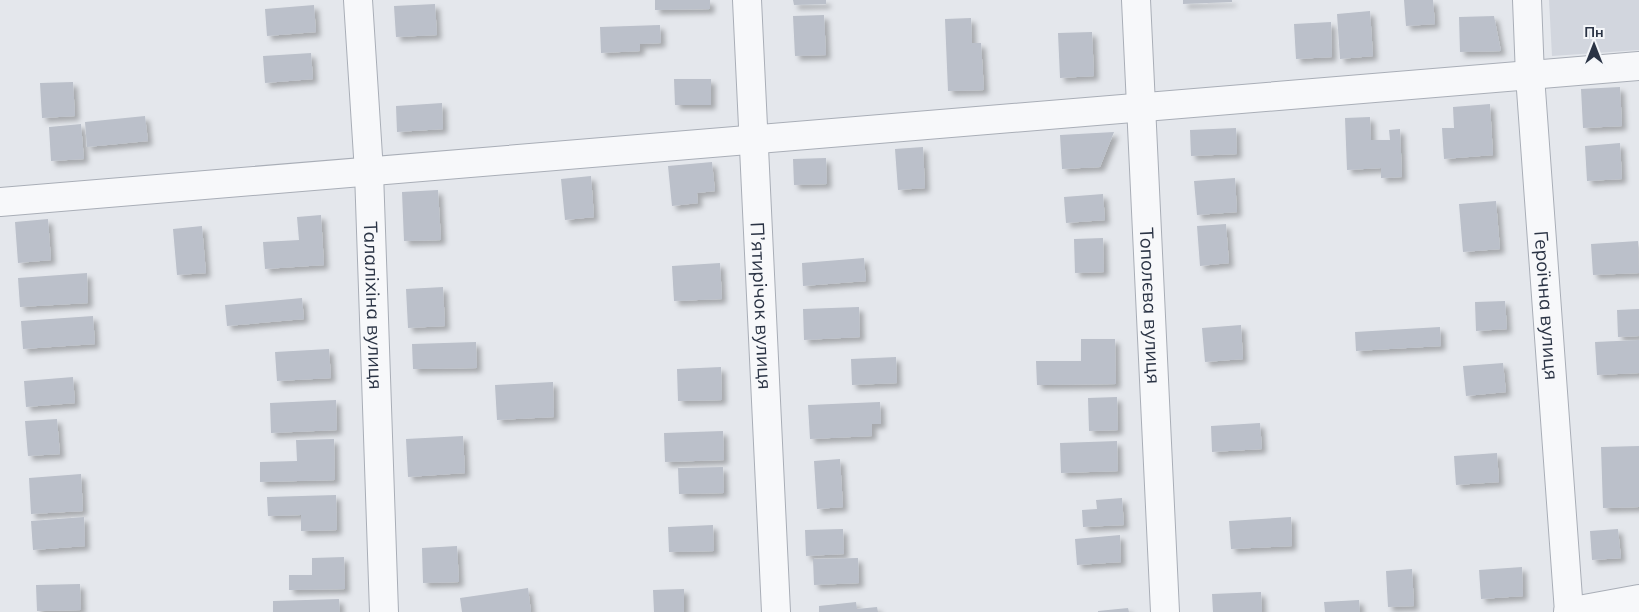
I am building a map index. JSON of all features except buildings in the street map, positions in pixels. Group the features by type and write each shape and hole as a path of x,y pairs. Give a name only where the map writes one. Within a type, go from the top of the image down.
{"street":[{"name":"Талаліхіна вулиця","path":"358,0 369,172 384,612"},
{"name":"П’ятирічок вулиця","path":"747,0 776,612"},
{"name":"Тополєва вулиця","path":"1136,0 1165,612"},
{"name":"Героїчна вулиця","path":"1527,0 1530,76 1569,612"},
{"path":"0,202 1639,66"},
{"path":"1569,612 1639,599"}],"shaded area":[{"path":"1549,0 1639,0 1639,50 1552,56"}]}
